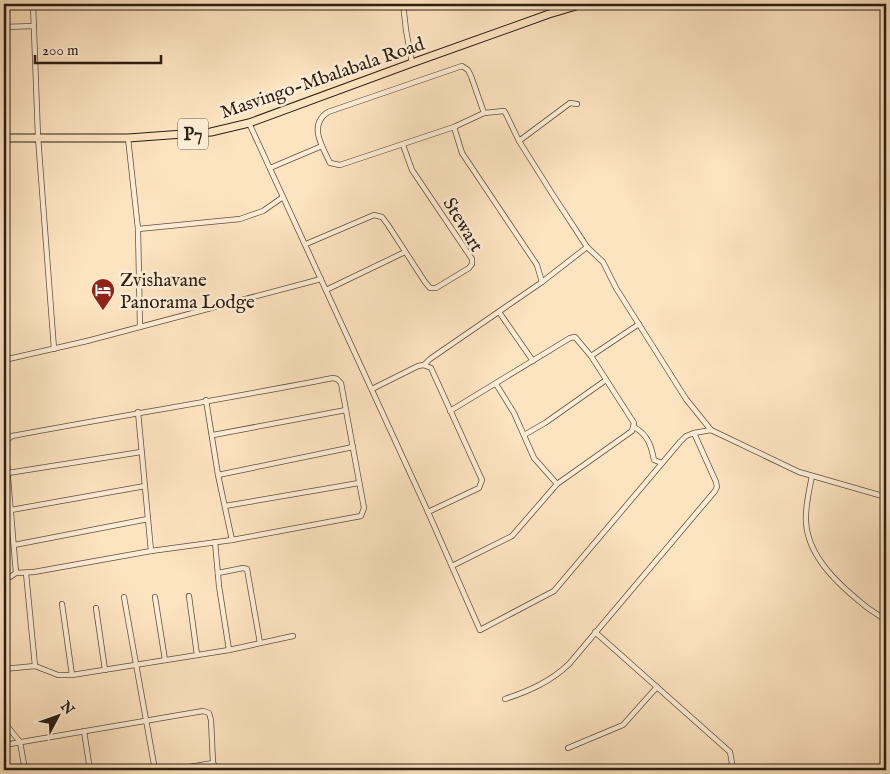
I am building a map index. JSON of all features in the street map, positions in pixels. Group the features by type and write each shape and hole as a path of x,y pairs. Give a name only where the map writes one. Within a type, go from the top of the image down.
{"highway":[{"name":"Masvingo-Mbalabala Road","path":"4,138 128,138 211,132 249,123 412,62 582,4"}],"street":[{"path":"54,349 38,137 33,5 57,4"},
{"path":"403,4 412,62"},
{"path":"4,26 34,26"},
{"path":"484,113 471,76 468,70 462,66 328,112 321,117 317,126 322,146 330,163 335,165 403,145 454,127 484,113 504,111 519,141 588,247 603,262 616,288 686,399 711,430 799,472 886,497"},
{"path":"519,141 570,104 577,104"},
{"path":"249,123 306,244 480,630 554,591 680,442 686,436 711,430"},
{"path":"454,127 462,153 537,265 542,282"},
{"path":"128,138 138,229 140,327"},
{"name":"Stewart","path":"403,145 412,170 472,259 472,264 469,268 436,288 430,288 405,252"},
{"path":"270,168 322,146"},
{"path":"138,229 240,219 263,211 283,197"},
{"path":"306,244 374,215 382,217 405,252 326,290"},
{"path":"424,365 542,282 588,247"},
{"path":"4,360 54,349 321,279"},
{"path":"499,312 533,361"},
{"path":"591,356 639,324"},
{"path":"450,411 570,338 575,337 591,356 634,422 632,430 557,484 512,536 452,566"},
{"path":"372,389 418,366 424,365 431,368 482,480 479,488 428,512"},
{"path":"4,577 10,577 16,573 126,557 151,551 232,540 361,516 364,508 341,382 333,378 12,436 5,442 16,573"},
{"path":"524,435 545,423 606,380"},
{"path":"496,384 514,413 534,458 557,484"},
{"path":"206,400 218,474 232,540"},
{"path":"213,435 346,410"},
{"path":"138,412 151,551"},
{"path":"634,427 642,432 651,443 654,460 662,463"},
{"path":"504,699 541,685 569,664 714,491 716,482 694,433"},
{"path":"218,474 352,447"},
{"path":"8,473 141,452"},
{"path":"812,476 806,513 806,524 811,546 825,567 849,593 886,620"},
{"path":"225,506 359,483"},
{"path":"11,510 145,486"},
{"path":"14,545 148,519"},
{"path":"215,542 229,650"},
{"path":"218,573 243,568 247,569 260,643"},
{"path":"26,573 35,666"},
{"path":"189,596 196,655"},
{"path":"124,597 155,770"},
{"path":"155,597 166,660"},
{"path":"62,604 72,675"},
{"path":"96,608 105,670"},
{"path":"595,632 730,752 732,763 727,770"},
{"path":"4,669 35,666 58,675 72,675 229,650 293,636"},
{"path":"568,748 623,726 657,687"},
{"path":"4,745 203,711 209,713 211,720 213,763 218,770"},
{"path":"4,722 20,742 25,770"},
{"path":"84,731 90,770"},
{"path":"170,770 213,763"}],"place":[{"name":"Zvishavane Panorama Lodge","path":"103,311"}]}
